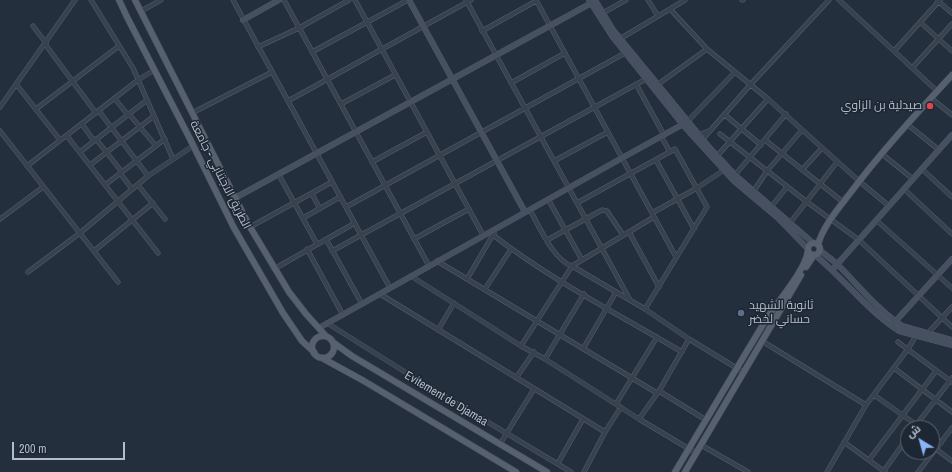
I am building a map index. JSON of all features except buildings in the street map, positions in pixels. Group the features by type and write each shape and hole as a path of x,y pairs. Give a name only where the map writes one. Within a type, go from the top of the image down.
{"main road":[{"name":"الطريق الاجتنابي - جامعة","path":"119,0 225,212 276,302 302,341 314,352"},
{"name":"الطريق الاجتنابي - جامعة","path":"135,0 235,198 274,269 293,298 325,335"},
{"path":"685,472 816,248 818,236 859,181 907,124 952,75"},
{"path":"675,472 768,316 787,290 804,262 810,244 816,248"},
{"path":"322,358 327,357 333,352 334,343 332,339 325,335 314,340 312,349 317,356 364,381 516,472"},
{"name":"Evitement de Djamaa","path":"334,343 352,356 547,472"}],"street":[{"path":"0,107 75,0"},
{"path":"91,0 133,68 174,159"},
{"path":"140,11 161,0"},
{"path":"233,0 390,288"},
{"path":"243,20 279,0"},
{"path":"284,0 429,266"},
{"path":"258,47 299,28 349,0"},
{"path":"355,0 483,235"},
{"path":"312,52 408,0 424,26 497,160 527,211 559,258 566,264 572,266 645,309 689,339 743,372"},
{"path":"482,31 536,0 676,257"},
{"path":"600,15 626,0"},
{"path":"648,0 658,16"},
{"path":"618,40 686,0"},
{"path":"701,142 751,84 829,0"},
{"path":"839,0 913,67 937,91"},
{"path":"288,101 468,1 482,31 630,300"},
{"path":"235,198 496,56 592,1 618,40 657,85 685,124 698,134 701,142 753,192 790,223 816,248 837,264 883,315"},
{"path":"894,50 939,1 952,13"},
{"path":"670,9 707,49 786,114 837,162 889,206"},
{"path":"920,22 952,51"},
{"path":"913,67 952,24"},
{"path":"33,26 72,81 112,128 148,176"},
{"path":"618,40 625,53 646,79 724,170 734,181 778,218 808,250"},
{"path":"36,109 119,46"},
{"path":"657,85 707,49"},
{"path":"511,83 565,53"},
{"path":"346,207 625,53"},
{"path":"27,166 60,140 68,136 138,80 154,70"},
{"path":"192,113 272,72"},
{"path":"319,328 483,235 685,124 735,72"},
{"path":"341,104 395,74"},
{"path":"332,251 646,79"},
{"path":"16,84 60,140"},
{"path":"636,84 670,152"},
{"path":"115,98 156,146"},
{"path":"931,98 952,115"},
{"path":"717,156 768,99"},
{"path":"80,152 147,100"},
{"path":"735,175 786,114"},
{"path":"724,115 760,145"},
{"path":"90,166 154,116"},
{"path":"82,124 107,152 132,189"},
{"path":"907,124 939,150"},
{"path":"698,134 711,130"},
{"path":"753,192 767,171 802,130"},
{"path":"0,131 118,282"},
{"path":"372,162 427,132"},
{"path":"554,162 608,132"},
{"path":"720,134 858,240 952,327"},
{"path":"833,269 939,150 950,142 952,135"},
{"path":"68,136 117,202 158,252"},
{"path":"105,185 165,139"},
{"path":"765,140 843,202"},
{"path":"28,272 80,233 148,176 193,146"},
{"path":"802,170 822,148"},
{"path":"577,203 675,149 707,207 645,309"},
{"path":"882,154 913,179"},
{"path":"656,160 694,229"},
{"path":"790,223 837,162"},
{"path":"922,169 952,197"},
{"path":"521,346 572,266 629,232 677,199 724,170"},
{"path":"279,174 317,244"},
{"path":"250,226 332,182"},
{"path":"138,184 165,219"},
{"path":"771,207 787,186"},
{"path":"0,219 43,187"},
{"path":"904,189 952,234"},
{"path":"312,194 320,209"},
{"path":"303,218 340,197"},
{"path":"548,199 582,260"},
{"path":"94,251 153,203"},
{"path":"414,239 469,209"},
{"path":"547,240 602,210 605,210 610,214 623,235"},
{"path":"876,220 952,288"},
{"path":"274,269 355,223"},
{"path":"467,279 497,228"},
{"path":"629,232 659,288"},
{"path":"493,234 511,249 563,282 682,352"},
{"path":"326,239 362,304"},
{"path":"816,248 833,269 899,330 917,333 952,345"},
{"path":"307,249 343,315"},
{"path":"485,289 511,249"},
{"path":"894,324 952,259"},
{"path":"437,261 632,378 706,420"},
{"path":"411,276 521,346 534,352 639,419 696,453"},
{"path":"583,349 616,292"},
{"path":"380,294 605,432"},
{"path":"545,359 584,294"},
{"path":"438,330 454,303"},
{"path":"928,333 952,307"},
{"path":"327,323 571,472"},
{"path":"917,333 928,333 952,340"},
{"path":"827,472 866,405 908,349 917,333"},
{"path":"616,404 657,337"},
{"path":"639,419 658,392 689,339"},
{"path":"762,341 866,405"},
{"path":"898,342 951,380 921,420"},
{"path":"516,378 534,352"},
{"path":"894,368 952,412"},
{"path":"869,460 936,370"},
{"path":"500,444 534,389"},
{"path":"874,395 909,420"},
{"path":"584,472 605,432 621,407"},
{"path":"558,463 583,419"},
{"path":"941,443 952,428"},
{"path":"844,442 884,472 900,449"},
{"path":"701,445 748,472"},
{"path":"940,452 950,460 952,454"},
{"path":"918,472 927,460"}],"place":[{"name":"صيدلية بن الزاوي","path":"930,106"},
{"name":"ثانوية الشهيد حساني لخضر","path":"741,313"}]}
